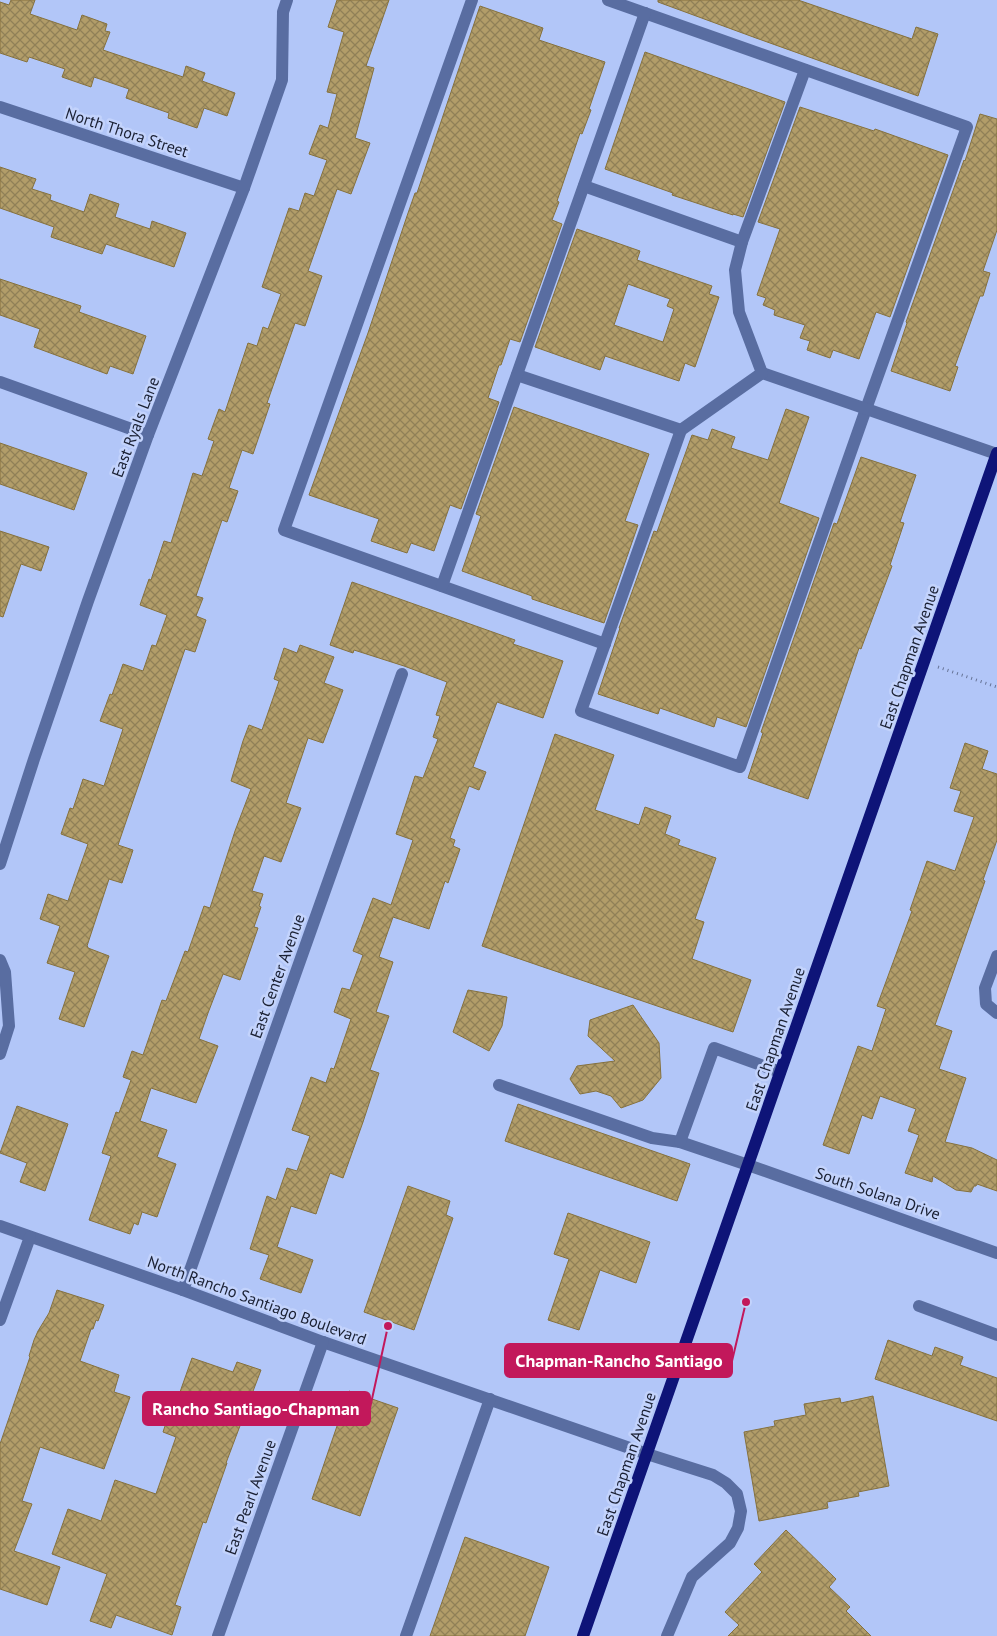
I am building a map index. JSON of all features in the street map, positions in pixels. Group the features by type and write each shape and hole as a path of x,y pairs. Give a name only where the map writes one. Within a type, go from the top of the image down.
{"main road":[{"name":"East Chapman Avenue","path":"583,1636 997,454"}],"street":[{"name":"East Ryals Lane","path":"0,864 88,601 148,435 244,188 282,80 283,12 287,0"},
{"path":"472,0 284,530 605,644"},
{"path":"608,0 967,127 740,767 581,711 681,430 762,373"},
{"path":"442,586 645,13"},
{"path":"762,373 739,312 735,270 742,242 805,70"},
{"name":"North Thora Street","path":"0,107 244,188"},
{"path":"584,186 742,242"},
{"path":"762,373 997,454"},
{"path":"517,375 681,430"},
{"path":"0,382 148,435"},
{"name":"East Center Avenue","path":"183,1290 402,674"},
{"path":"997,956 995,969 985,988 986,1004 997,1013"},
{"path":"0,960 5,972 9,1026 0,1054"},
{"path":"680,1142 714,1048 780,1072"},
{"name":"South Solana Drive","path":"499,1085 652,1138 680,1142 997,1253"},
{"name":"North Rancho Santiago Boulevard","path":"0,1226 183,1290 323,1342 647,1454 714,1474 737,1494 741,1511 738,1528 730,1542 692,1577 667,1636"},
{"path":"0,1320 30,1237"},
{"path":"919,1306 996,1333"},
{"name":"East Pearl Avenue","path":"218,1636 323,1342"},
{"path":"406,1636 490,1400"}],"path":[{"path":"924,663 997,687"}],"building":[{"path":"11,0 35,0 30,14 77,30 82,15 107,24 105,31 110,32 103,50 183,77 186,66 205,73 202,81 235,93 227,116 204,108 197,128 168,118 169,113 126,98 129,89 94,77 91,87 62,77 65,69 29,57 27,62 0,53 0,2 9,5"},
{"path":"337,0 389,0 366,66 374,68 355,138 370,143 351,194 337,189 308,271 322,276 305,326 295,323 267,403 270,404 253,454 242,450 229,488 238,491 227,522 222,520 196,596 203,598 196,616 206,620 195,652 185,649 118,845 133,850 122,883 109,879 87,946 109,956 84,1027 59,1019 75,972 47,963 60,926 40,919 48,894 68,901 88,844 61,834 70,808 73,809 83,779 104,786 123,729 100,721 123,664 143,671 152,645 156,646 167,615 140,605 149,579 151,580 164,541 171,543 193,473 202,476 214,441 208,439 219,409 225,412 248,343 257,346 263,327 268,329 281,294 262,287 289,208 299,211 305,193 314,196 327,160 309,154 320,125 328,128 337,94 327,92 344,32 328,27"},
{"path":"658,0 798,0 912,39 916,27 938,34 918,96 658,2"},
{"path":"480,6 543,28 539,40 605,62 589,109 591,110 582,134 580,133 557,201 559,202 552,220 562,224 520,342 510,339 501,365 499,365 488,398 499,402 461,509 450,505 434,551 411,543 407,553 371,541 379,519 309,495 368,333 415,193 417,193"},
{"path":"645,52 785,102 743,217 672,195 673,193 605,169"},
{"path":"800,107 874,131 875,129 948,155 890,317 876,312 859,359 833,350 830,358 807,350 810,341 800,338 805,325 774,315 775,310 763,305 766,298 757,295 780,229 758,222"},
{"path":"980,114 997,119 997,230 983,271 990,273 983,296 980,296 955,366 958,367 950,391 891,371 906,322 965,161"},
{"path":"0,167 36,179 32,189 51,195 50,200 84,212 90,194 119,204 115,217 150,229 152,221 186,233 174,267 106,244 102,254 51,237 54,227 0,208"},
{"path":"577,229 640,251 637,260 712,286 709,294 719,297 695,367 685,363 679,381 605,356 600,370 535,347","holes":["628,284 670,299 667,306 674,309 663,342 614,325"]},
{"path":"0,279 81,306 79,312 146,336 133,374 110,366 107,374 34,347 40,329 0,315"},
{"path":"514,407 649,454 625,521 638,525 604,623 532,599 532,596 462,571 481,516 476,514"},
{"path":"786,409 809,417 779,503 819,518 746,727 717,717 714,727 660,708 658,714 598,694 619,628 654,531 657,532 692,435 708,440 712,429 735,437 731,448 768,460"},
{"path":"0,443 87,473 74,510 0,484"},
{"path":"861,457 916,475 900,522 904,523 890,565 892,566 861,649 859,648 808,799 748,778 763,733 761,732 834,523 837,524"},
{"path":"0,531 49,547 41,571 21,564 3,617 0,616"},
{"path":"352,582 515,640 513,644 563,661 543,718 497,702 473,767 486,772 479,790 469,786 450,838 455,840 453,846 460,849 448,883 445,881 429,929 393,917 379,957 393,962 376,1012 389,1016 370,1070 379,1073 363,1122 343,1178 330,1173 316,1214 291,1206 277,1247 313,1260 301,1293 260,1279 269,1255 250,1249 267,1196 276,1200 287,1168 297,1171 310,1136 292,1130 311,1077 326,1083 331,1068 334,1069 351,1019 334,1012 342,988 350,990 363,955 353,951 373,898 391,905 413,840 396,834 415,776 423,778 438,739 433,737 440,716 436,715 447,682 354,650 353,653 330,645"},
{"path":"300,645 334,657 324,683 343,690 323,743 308,738 286,803 301,808 281,862 264,856 252,891 263,894 254,927 258,928 240,980 223,974 208,1013 199,1039 218,1046 196,1103 151,1088 140,1121 167,1130 157,1157 176,1164 157,1217 142,1212 138,1225 134,1223 130,1234 89,1220 111,1156 102,1153 116,1112 119,1113 131,1080 123,1077 132,1051 143,1055 162,1000 166,1001 185,951 188,952 204,906 210,908 251,789 231,781 249,725 262,730 279,681 274,679 284,648 297,653"},
{"path":"555,734 614,755 595,810 639,825 645,807 671,816 665,834 680,840 678,845 716,858 695,919 704,922 692,959 751,980 733,1032 482,946"},
{"path":"965,743 988,751 982,769 997,774 997,840 983,880 985,881 935,1025 952,1031 939,1069 966,1078 945,1142 972,1148 997,1160 997,1191 977,1184 971,1192 956,1190 933,1176 932,1182 905,1173 919,1135 908,1131 916,1109 880,1096 872,1119 862,1115 849,1154 823,1145 858,1046 872,1051 886,1009 877,1006 912,911 910,910 927,861 955,871 974,817 954,811 961,791 950,788"},
{"path":"468,990 507,997 502,1026 489,1051 453,1032"},
{"path":"633,1005 659,1043 661,1078 643,1100 621,1108 611,1096 596,1091 580,1094 570,1079 577,1066 615,1061 588,1036 590,1020"},
{"path":"518,1104 690,1164 677,1201 505,1141"},
{"path":"17,1106 68,1124 45,1191 20,1182 27,1163 0,1153"},
{"path":"408,1186 450,1201 446,1215 453,1218 414,1330 364,1312"},
{"path":"568,1213 650,1242 636,1283 600,1270 579,1330 548,1320 569,1259 554,1254"},
{"path":"57,1290 104,1305 98,1321 96,1320 93,1329 91,1329 80,1361 119,1375 114,1392 130,1397 104,1469 40,1447 22,1501 32,1504 14,1551 60,1567 47,1605 0,1589 0,1444 34,1340 49,1313"},
{"path":"888,1340 932,1356 935,1347 963,1357 960,1365 997,1378 997,1421 875,1379"},
{"path":"192,1358 233,1372 237,1362 261,1370 206,1523 203,1522 175,1605 181,1607 172,1635 116,1615 111,1628 90,1621 107,1574 52,1554 68,1509 101,1521 115,1480 156,1494 176,1437 163,1432 171,1408 174,1409"},
{"path":"349,1391 398,1408 360,1516 312,1499"},
{"path":"873,1396 889,1486 858,1492 859,1496 827,1502 828,1508 759,1521 744,1432 775,1426 774,1421 806,1415 804,1404 840,1398 841,1403"},
{"path":"786,1530 836,1579 829,1587 850,1607 846,1611 871,1636 728,1636 739,1625 725,1612 762,1572 754,1564"},
{"path":"465,1537 549,1567 525,1636 430,1636"}],"place":[{"name":"Chapman-Rancho Santiago","path":"746,1302"},
{"name":"Rancho Santiago-Chapman","path":"388,1326"}]}
